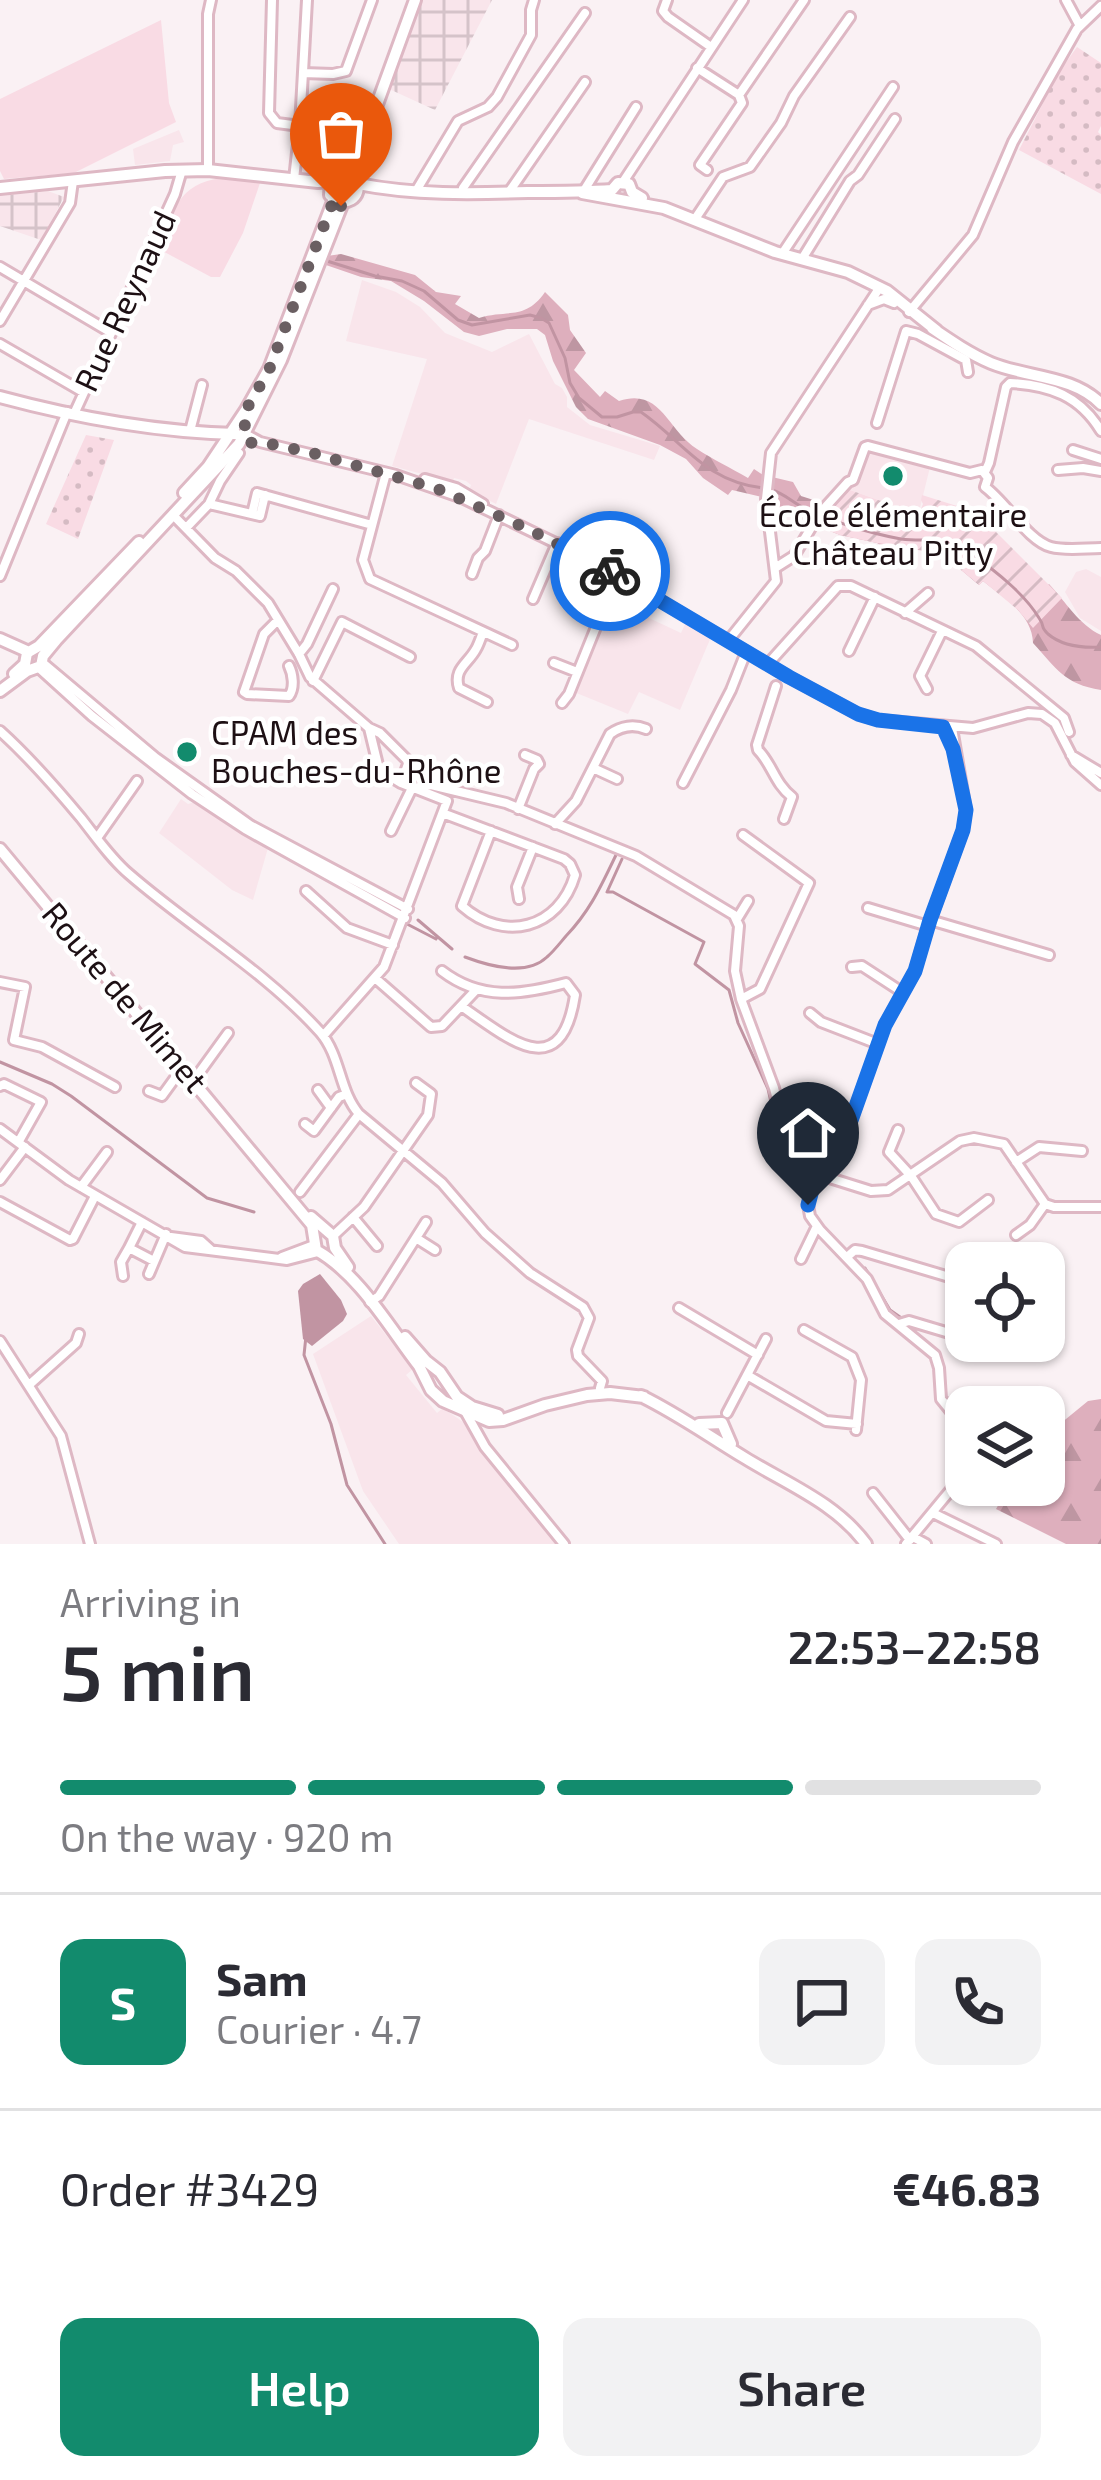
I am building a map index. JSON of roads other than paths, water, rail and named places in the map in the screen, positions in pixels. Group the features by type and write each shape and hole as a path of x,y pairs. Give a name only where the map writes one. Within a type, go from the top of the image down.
{"street":[{"path":"208,170 211,0"},
{"path":"272,0 269,113 277,123 300,126"},
{"path":"294,179 307,0"},
{"path":"303,73 346,71 372,0"},
{"path":"416,191 458,121 488,107 496,97 531,35 534,0"},
{"path":"667,0 663,11 668,17 711,46"},
{"path":"622,192 628,171 743,0"},
{"path":"739,95 804,0"},
{"path":"1066,0 1080,26"},
{"path":"0,188 208,170 294,179 351,201 356,162 410,6"},
{"path":"910,311 973,236 1013,142 1080,26 1101,6"},
{"path":"461,194 585,13"},
{"path":"695,219 723,178 750,167 850,17"},
{"path":"697,68 739,95 742,104 700,165 707,170"},
{"path":"508,193 585,82"},
{"path":"782,254 892,87"},
{"path":"582,193 636,107"},
{"path":"802,259 895,119"},
{"name":"Rue Reynaud","path":"0,577 182,170"},
{"name":"Rue Reynaud","path":"165,171 176,189"},
{"path":"0,321 70,203 73,181"},
{"path":"186,528 211,505 243,415 269,370 331,191 353,182 401,191 461,194 622,192 878,289 995,365 1083,389 1101,407 1092,416"},
{"path":"0,688 34,660 226,459 281,360 331,191"},
{"path":"0,267 110,332"},
{"path":"878,289 910,311"},
{"path":"728,641 776,581 766,499 771,453 878,289"},
{"path":"867,305 878,300 894,303"},
{"path":"877,423 906,332 966,360 968,372"},
{"path":"0,344 82,392"},
{"path":"1101,431 1073,398 1010,383 985,472 985,487 1040,542 1053,548 1101,548"},
{"path":"190,431 202,385"},
{"path":"0,397 70,413 260,442 438,489 617,575 858,714 947,728 973,728 1028,713 1042,714 1055,723 1068,751 1101,785"},
{"path":"34,660 235,441"},
{"path":"775,568 794,556 819,515 853,481 865,447 970,473 985,472"},
{"path":"1073,450 1101,459"},
{"path":"1058,470 1101,471"},
{"path":"391,474 362,560 370,579 512,644"},
{"path":"211,505 252,514 257,493 372,525"},
{"path":"173,515 215,558 251,584 313,681 407,760 400,783"},
{"path":"472,574 499,515"},
{"path":"533,599 556,543"},
{"path":"562,703 617,575"},
{"path":"772,667 838,586 850,586 976,646 1064,718 1069,732"},
{"path":"299,654 333,589"},
{"path":"905,613 928,593"},
{"path":"849,651 874,597"},
{"path":"278,620 264,634 244,692 290,696 289,666"},
{"path":"313,681 342,622 410,657"},
{"path":"927,689 920,676 942,631"},
{"path":"483,632 456,678 459,688 487,702"},
{"path":"0,643 34,660 92,716 244,829 406,914"},
{"path":"683,783 746,652"},
{"path":"554,663 577,672"},
{"path":"772,667 776,686 758,750 792,797 784,819"},
{"path":"776,686 789,677"},
{"path":"555,824 576,801 610,734 637,725 646,729"},
{"path":"323,1036 384,968 448,806 443,798 389,778 378,765 369,728"},
{"path":"945,1404 938,1390 934,1355 885,1314 867,1279 817,1226 808,1205 849,1126 878,1044 915,971 966,819 947,728"},
{"path":"0,731 125,872 250,967 323,1036 359,1114 442,1183 474,1222 530,1273 583,1307 589,1318 578,1357 599,1382 644,1397 690,1423 718,1430 736,1452 828,1507 866,1544"},
{"path":"1068,751 1101,773"},
{"path":"518,808 539,764 525,755"},
{"path":"593,768 617,779"},
{"path":"98,838 137,781"},
{"path":"412,788 431,785 518,808 636,856 730,912 739,935 735,971 741,998 785,1131 812,1190"},
{"path":"391,831 412,788"},
{"path":"445,814 491,831 564,859 574,869 574,881 565,900 549,916 511,927 482,920 466,910 462,902 491,831"},
{"path":"741,998 760,989 809,883 743,835"},
{"path":"519,899 517,887 533,847"},
{"name":"Route de Mimet","path":"0,848 324,1244 472,1416"},
{"path":"306,891 347,928 393,945"},
{"path":"736,919 748,902"},
{"path":"868,908 1049,955"},
{"path":"851,967 858,964 902,992"},
{"path":"442,970 476,990 526,993 566,983 576,999 557,1040 534,1049 521,1046 461,1006"},
{"path":"375,978 431,1027 442,1026 476,990"},
{"path":"0,982 25,987 14,1040 42,1047 115,1087"},
{"path":"810,1013 821,1022 878,1044"},
{"path":"194,1080 228,1033"},
{"path":"149,1091 162,1096 183,1067"},
{"path":"0,1129 45,1162 50,1172 168,1235 186,1242 201,1241 211,1250 280,1258 324,1244 364,1207 429,1113 430,1094 416,1083"},
{"path":"0,1086 41,1102 0,1180"},
{"path":"318,1090 331,1108"},
{"path":"305,1124 314,1131 339,1097 347,1094"},
{"path":"300,1192 359,1114"},
{"path":"898,1130 889,1152 936,1214 959,1222 988,1200"},
{"path":"820,1175 878,1192 888,1190 960,1141 974,1138 1004,1144 1045,1204 1101,1207"},
{"path":"1016,1162 1040,1147 1082,1151"},
{"path":"81,1187 107,1152"},
{"path":"0,1202 70,1240 95,1196"},
{"path":"1016,1235 1045,1204"},
{"path":"353,1217 377,1246"},
{"path":"124,1276 121,1262 142,1222"},
{"path":"372,1301 426,1222"},
{"path":"801,1259 817,1226"},
{"path":"149,1274 168,1235"},
{"path":"416,1238 435,1250"},
{"path":"129,1248 154,1261"},
{"path":"847,1257 862,1251 945,1276"},
{"name":"Route de Mimet","path":"372,1301 436,1395 472,1416"},
{"path":"679,1308 758,1354"},
{"path":"899,1324 909,1321 945,1331"},
{"path":"747,1375 826,1421 857,1427 861,1380 852,1357 804,1330"},
{"path":"29,1385 76,1343 79,1334"},
{"path":"718,1430 766,1339"},
{"path":"0,1341 61,1436 90,1544"},
{"path":"424,1377 428,1370 437,1370"},
{"path":"539,1408 599,1382"},
{"path":"436,1395 446,1394 449,1385"},
{"path":"472,1416 494,1421 599,1393 644,1397"},
{"path":"472,1416 484,1447 564,1544"},
{"path":"873,1493 910,1540 926,1544"},
{"path":"910,1540 945,1499"},
{"path":"933,1514 997,1544"}],"waterway":[{"path":"327,261 402,281 472,325 530,315 541,318 549,323 579,398 602,417 641,412 710,469 763,488"},
{"path":"772,490 851,527 962,547 1017,591 1054,638 1101,647"},
{"path":"465,957 507,968 538,963 582,917 616,855"},
{"path":"622,859 607,892 704,942 695,964 729,990 802,1189"},
{"path":"418,920 452,949"},
{"path":"407,924 436,939"},
{"path":"0,1062 71,1096 207,1198 254,1212"},
{"path":"865,1268 890,1310 900,1317"},
{"path":"306,1336 304,1355 331,1424 347,1485 385,1544"}],"place":[{"name":"École élémentaire Château Pitty","path":"893,476"},
{"name":"CPAM des Bouches-du-Rhône","path":"187,752"}]}
